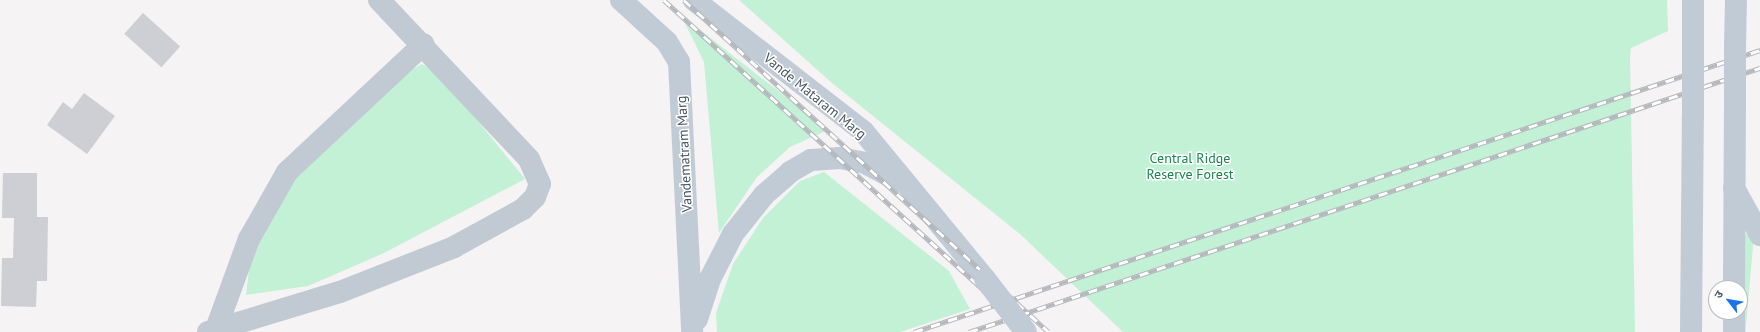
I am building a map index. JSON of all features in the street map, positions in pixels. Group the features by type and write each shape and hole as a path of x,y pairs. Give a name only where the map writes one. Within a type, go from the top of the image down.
{"main road":[{"name":"Vandematram Marg","path":"621,0 667,42 679,62 693,332"},
{"name":"Vande Mataram Marg","path":"694,0 863,131 986,280 1026,332"},
{"path":"1692,332 1693,0"},
{"path":"1734,280 1733,187 1736,0"},
{"path":"1735,38 1746,0"},
{"path":"693,332 710,279 727,245 742,221 790,172 811,160 840,158 865,163 910,188"},
{"path":"1733,187 1760,235"},
{"path":"1734,320 1734,332"}],"street":[{"path":"212,331 340,292 454,247 523,209 535,197 540,184 528,159 424,44 379,0"},
{"path":"212,331 249,239 287,172 424,44"}],"green space":[{"name":"Central Ridge Reserve Forest","path":"739,0 1667,0 1668,31 1631,48 1630,58 1635,332 1123,332 1020,234 832,83"},
{"path":"681,15 828,130 790,147 757,177 719,233 704,62"},
{"path":"422,64 442,77 525,179 384,253 308,286 246,295 250,262 290,179 405,74"},
{"path":"824,172 949,271 970,309 900,332 717,332 716,313 733,264 763,218 800,181"},
{"path":"1743,234 1754,235 1748,303 1748,280 1739,280"},
{"path":"1735,320 1747,320 1745,332 1734,332"}],"building":[{"path":"143,13 180,46 161,67 124,34"},
{"path":"84,93 115,116 87,154 47,125 63,102 72,109"},
{"path":"3,173 37,173 37,217 48,217 47,281 37,281 36,307 1,306 2,258 13,258 14,218 2,218"}],"railway":[{"path":"664,0 1030,332"},
{"path":"684,0 1049,332"},
{"path":"914,332 1760,50"},
{"path":"969,332 1760,68"}]}
